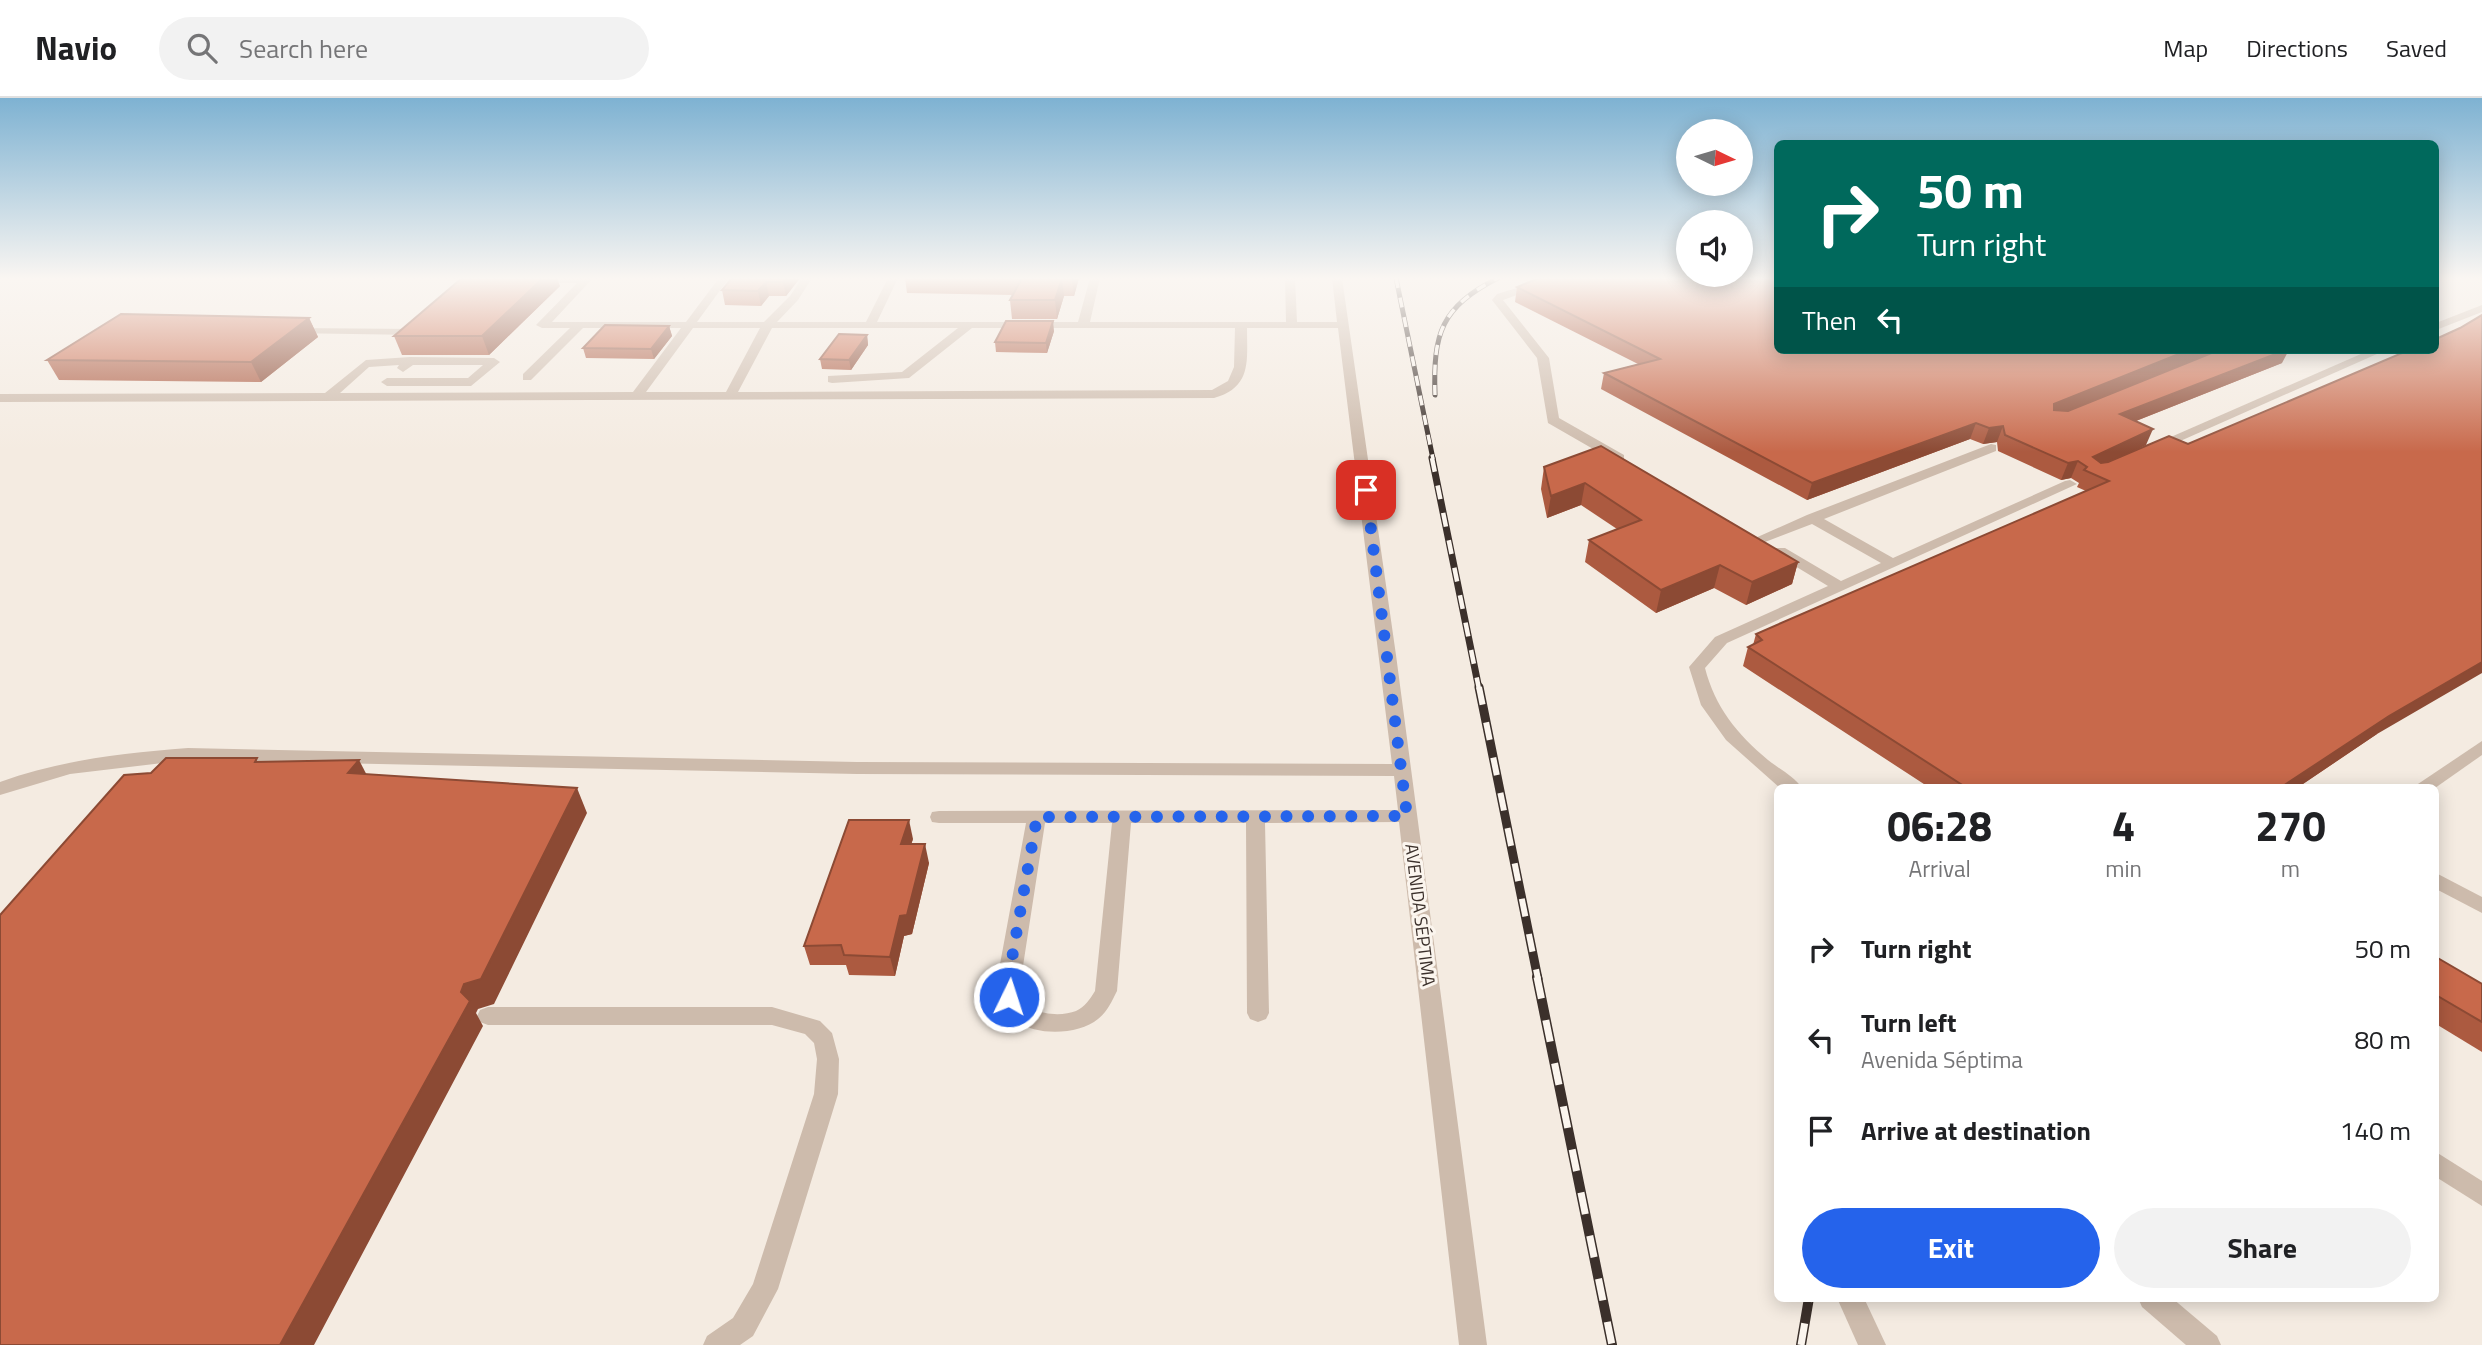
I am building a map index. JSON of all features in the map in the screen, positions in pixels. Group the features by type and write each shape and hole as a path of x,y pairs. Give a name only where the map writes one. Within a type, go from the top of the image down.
{"street":[{"path":"406,342 412,336"},
{"path":"527,377 569,336"},
{"path":"636,397 680,336"},
{"path":"730,396 762,336"},
{"path":"832,379 905,376 956,336"},
{"path":"0,398 1214,394 1235,385 1240,377 1241,336"},
{"name":"AVENIDA SÉPTIMA","path":"1344,336 1474,1345"},
{"path":"1526,336 1543,358 1553,420 1633,466"},
{"path":"386,361 396,352"},
{"path":"2145,451 2371,354"},
{"path":"328,397 366,364 386,361 494,362 471,382 387,382"},
{"path":"368,397 410,361"},
{"path":"1840,587 1754,536 1812,518 1991,448"},
{"path":"1788,784 1736,742 1700,690 1697,667 1721,640 2070,484"},
{"path":"1812,518 1893,564"},
{"path":"2427,784 2482,747"},
{"path":"0,789 35,775 94,761 188,754 857,768 1402,770"},
{"path":"1037,817 1009,975 1009,997 1015,1009 1032,1019 1055,1023 1081,1018 1097,1008 1106,991 1122,816"},
{"path":"1255,816 1258,1013"},
{"path":"939,817 1407,816"},
{"path":"2439,882 2482,906"},
{"path":"488,1016 772,1016 812,1027 824,1039 828,1059 826,1094 765,1289 743,1327 717,1345"},
{"path":"2439,1165 2482,1195"},
{"path":"1852,1302 1871,1345"},
{"path":"2156,1302 2207,1345"}],"building":[{"path":"85,336 285,336 251,362 47,360"},
{"path":"594,336 661,336 651,349 583,348"},
{"path":"837,336 866,336 849,360 820,359"},
{"path":"998,336 1048,336 1046,343 995,342"},
{"path":"1615,336 1774,336 1774,354 2179,354 2054,404 2054,410 2068,411 2209,354 2276,354 2120,414 2153,429 2093,457 2101,463 2169,436 2188,444 2400,354 2439,354 2439,338 2442,336 2482,336 2482,662 2389,716 2286,784 1961,784 1748,647 1762,640 1756,634 2109,481 2084,470 2087,467 2078,461 2068,463 2005,435 2003,426 1989,428 1976,423 1812,483 1604,373 1660,359"},
{"path":"1601,446 1798,562 1752,582 1720,565 1661,590 1589,540 1641,520 1585,483 1551,496 1544,467"},
{"path":"166,758 257,758 255,762 359,760 348,773 577,788 481,979 464,984 461,992 470,1001 280,1345 0,1345 0,915 124,775 151,773"},
{"path":"849,820 909,820 901,844 925,844 907,915 900,916 890,957 844,955 841,945 804,946"},
{"path":"2439,959 2482,984 2482,1022 2439,997"}],"railway":[{"path":"1408,336 1433,459"},
{"path":"1435,395 1436,355 1440,336"},
{"path":"1432,458 1479,689"},
{"path":"1479,687 1538,979"},
{"path":"1537,977 1612,1345"},
{"path":"1801,1345 1808,1302"}],"route":[{"path":"1009,997 1009,975 1037,817 1407,816 1366,490"}]}
